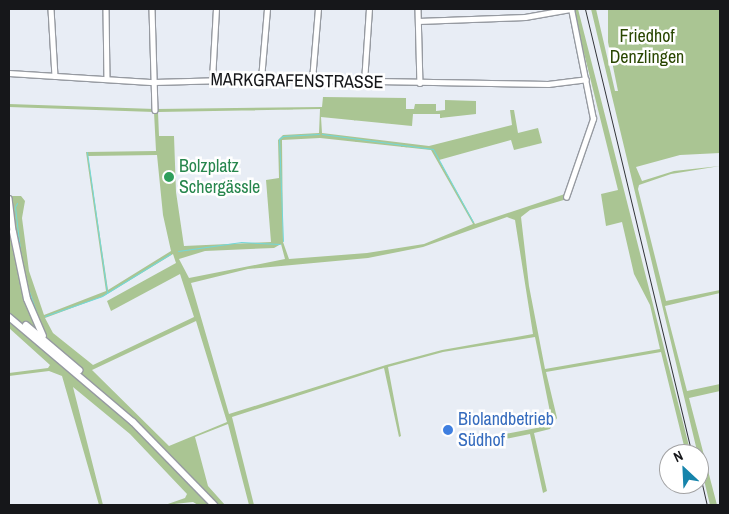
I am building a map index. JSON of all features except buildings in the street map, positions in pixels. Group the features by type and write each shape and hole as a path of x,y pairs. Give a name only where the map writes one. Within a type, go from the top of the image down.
{"highway":[{"path":"9,244 13,232"},
{"path":"13,232 27,299 40,332 49,344"},
{"path":"9,312 49,344 121,410 214,505"},
{"path":"9,317 121,410"}],"street":[{"path":"51,9 55,76"},
{"path":"106,9 107,79"},
{"path":"152,9 155,110"},
{"path":"212,80 216,9"},
{"path":"261,79 267,9"},
{"path":"312,80 318,9"},
{"path":"364,82 369,9"},
{"path":"418,9 420,83"},
{"path":"418,21 525,17 571,9 593,118 566,197"},
{"name":"MARKGRAFENSTRASSE","path":"9,73 154,82 261,79 548,84 586,80"},
{"path":"9,198 13,232"}],"green space":[{"path":"573,9 578,9 688,444 684,444 661,352 546,372 557,418 550,429 534,433 547,491 543,493 530,434 500,440 500,435 547,426 552,422 535,337 443,352 388,367 401,436 399,437 384,368 232,417 254,505 249,505 228,424 195,437 208,486 225,505 198,505 193,502 165,505 185,498 187,494 130,434 73,387 103,505 99,505 62,376 49,371 9,376 9,373 48,368 50,365 9,328 9,222 14,221 11,196 21,196 25,201 22,218 29,271 44,315 106,291 86,152 156,151 154,112 9,107 9,104 155,109 322,107 323,97 406,98 406,109 414,109 415,104 436,104 436,111 445,110 445,100 476,101 476,114 440,118 440,114 413,114 412,126 321,117 322,133 429,146 512,125 510,110 514,110 518,133 538,128 542,143 514,150 511,140 439,160 475,224 565,194 567,199 530,210 521,217 529,286 545,369 660,349 650,305 634,274 622,222 606,226 601,194 618,190","holes":["320,109 319,133 283,135 278,140 279,178 266,180 271,242 184,246 176,192 174,136 159,136 158,112","320,138 431,150 473,224 424,244 367,253 289,259 283,242 282,140","157,155 163,215 171,251 108,290 88,156","507,217 515,220 533,334 442,350 386,365 229,414 191,283 248,269 368,258 423,247","281,244 285,259 189,278 179,259 205,251 274,248","173,254 176,263 107,301 111,311 180,274 194,317 93,365 53,333 45,318 104,296","196,321 227,422 169,446 92,370"]},
{"name":"Friedhof Denzlingen","path":"591,9 596,9 615,91 618,91 608,42 608,9 720,9 720,153 680,155 636,167 642,181 674,171 720,166 671,174 639,185 638,189 666,301 720,290 720,293 665,306 687,391 720,384 720,391 689,398 701,444 695,444"},
{"path":"709,474 717,505 710,505 707,494 709,494"}],"waterway":[{"path":"283,241 279,139 283,136 319,134"},
{"path":"322,134 433,149 473,222"},
{"path":"87,152 107,293"},
{"path":"17,203 15,207 21,258"},
{"path":"178,251 241,242 280,244"},
{"path":"45,316 102,296 170,254"},
{"path":"27,286 36,311"}],"railway":[{"path":"585,9 690,444"},
{"path":"704,494 707,505"}],"place":[{"name":"Bolzplatz Schergässle","path":"169,177"},
{"name":"Biolandbetrieb Südhof","path":"448,430"}]}
